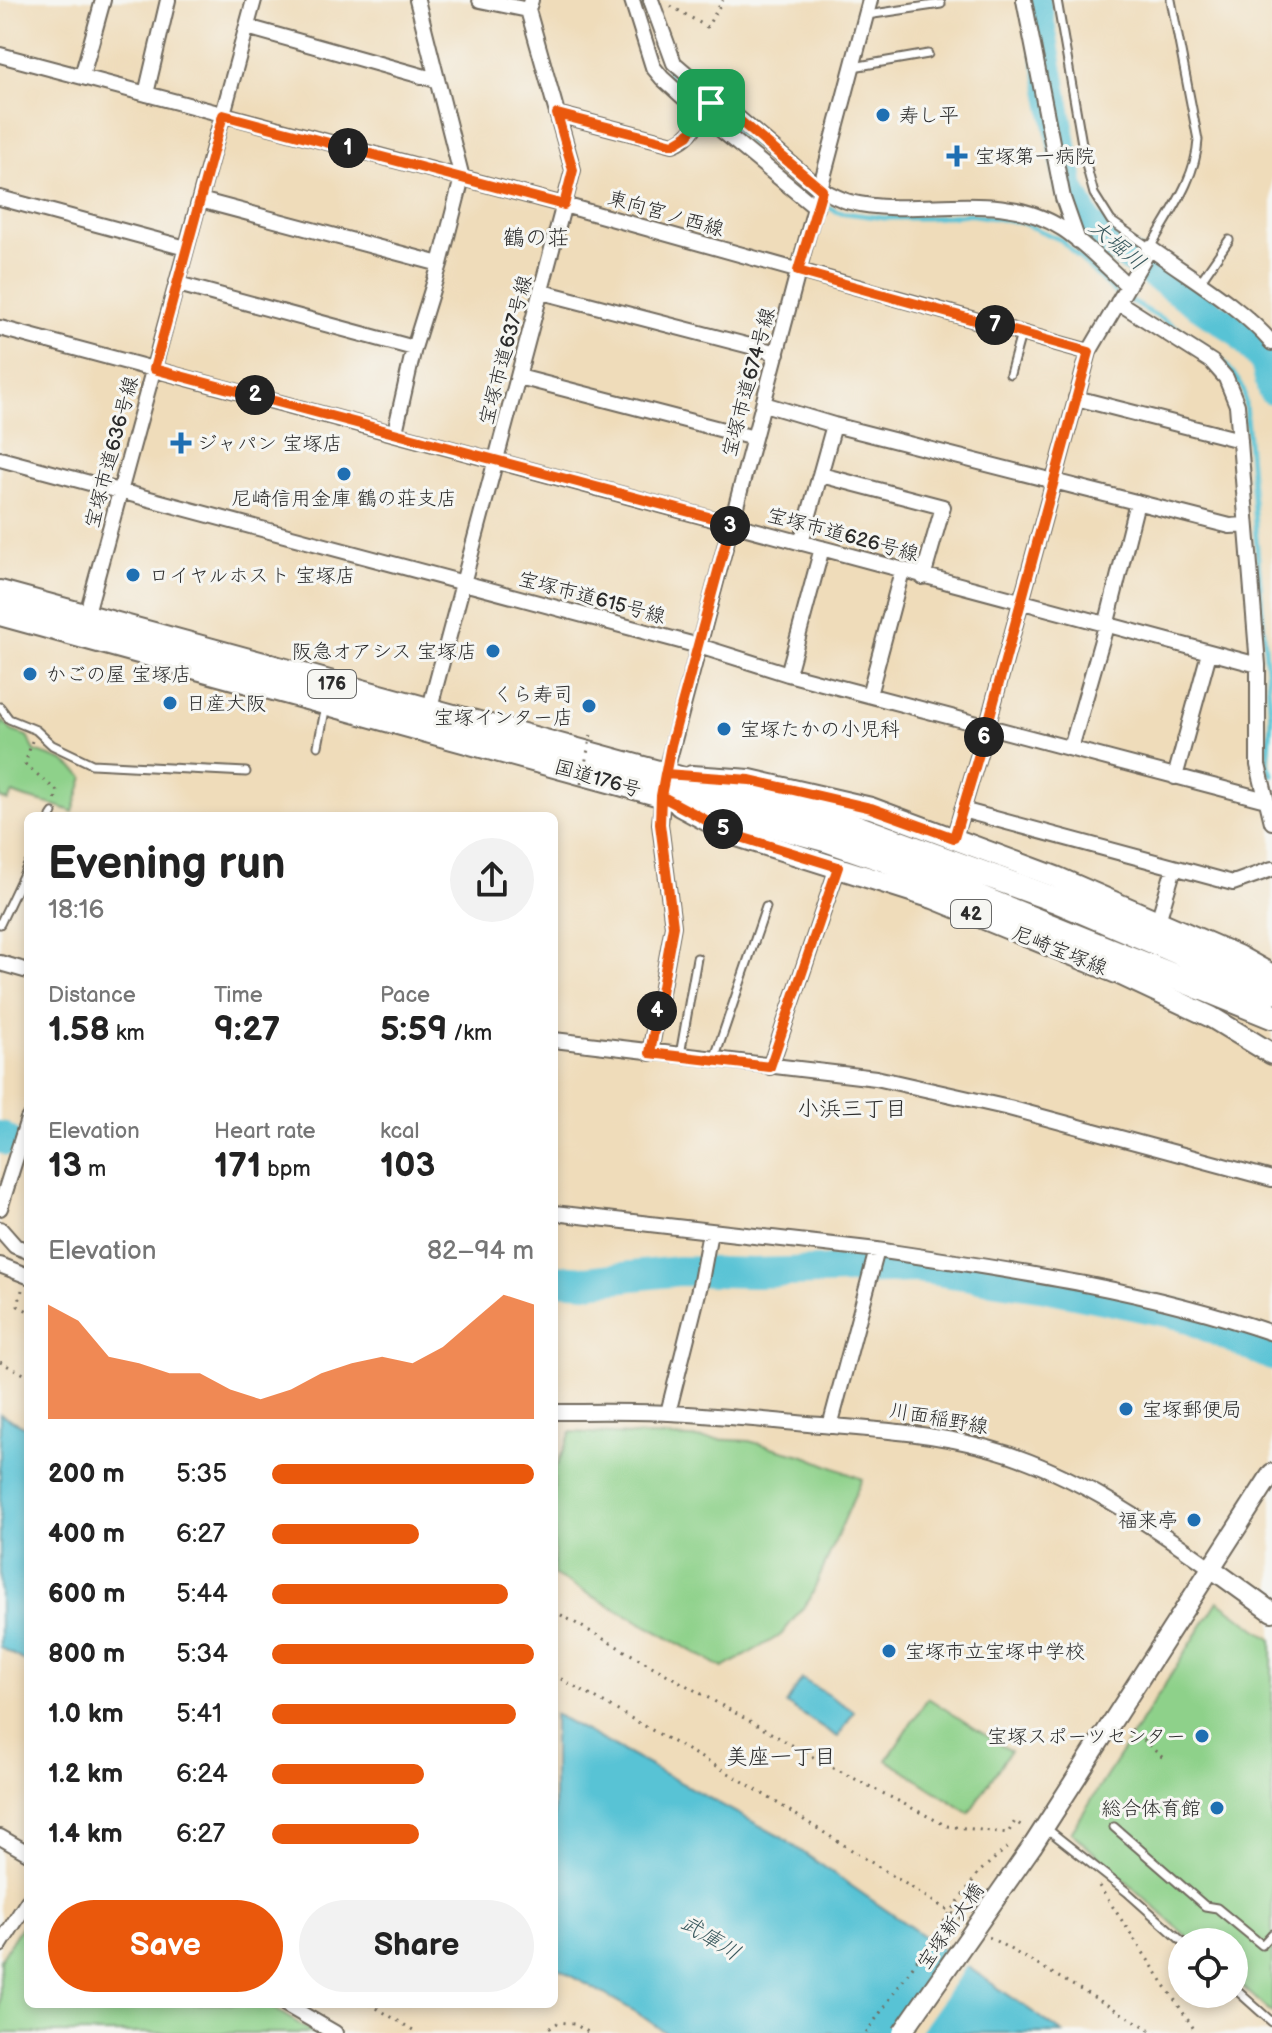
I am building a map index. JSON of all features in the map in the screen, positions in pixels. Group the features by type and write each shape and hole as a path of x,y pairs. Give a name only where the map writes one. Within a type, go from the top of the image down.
{"highway":[{"name":"国道176号","path":"0,593 83,626 326,703 663,785 834,819 1056,900 1272,1016"},
{"name":"国道176号","path":"0,613 83,626 429,711 663,785"},
{"name":"国道176号","path":"1178,964 1272,992"}],"main road":[{"path":"663,785 750,780 871,808 954,838 1158,921 1238,956 1272,975"},
{"name":"尼崎宝塚線","path":"663,785 734,835 933,898 1119,974 1211,1017 1272,1054"}],"street":[{"path":"82,76 103,0"},
{"path":"146,94 168,0"},
{"name":"宝塚市道636号線","path":"83,626 254,0"},
{"path":"395,432 414,348 462,178 417,0"},
{"path":"480,0 529,5"},
{"path":"632,0 653,67 822,190 850,202 916,207 969,204 1005,208 1038,217 1063,229 1131,282"},
{"path":"651,0 674,63 709,107 816,208"},
{"path":"1024,0 1063,198 1078,242"},
{"name":"宝塚市道637号線","path":"429,711 573,170 529,5"},
{"name":"宝塚市道674号線","path":"650,1053 673,926 660,824 663,785 869,7"},
{"path":"247,27 436,80"},
{"name":"東向宮ノ西線","path":"0,55 564,205 1089,352"},
{"path":"557,114 673,144 682,141 709,107"},
{"path":"0,198 186,248"},
{"path":"200,200 440,264"},
{"path":"954,838 1089,352 1148,252 1199,284 1259,328 1272,343"},
{"path":"178,284 414,348"},
{"path":"542,292 777,353"},
{"path":"1118,302 1212,362 1226,378 1237,405 1258,665 1258,765 1272,822"},
{"name":"宝塚市道626号線","path":"0,328 1258,665"},
{"path":"519,377 754,438"},
{"path":"1076,398 1240,440"},
{"path":"764,404 834,425 1230,526 1246,525"},
{"path":"801,543 834,425"},
{"name":"宝塚市道615号線","path":"0,459 699,646 788,674 1266,800"},
{"path":"821,475 943,507 923,577"},
{"path":"1071,748 1137,502"},
{"path":"788,674 822,548"},
{"path":"869,695 902,571"},
{"path":"1175,777 1209,653"},
{"path":"962,810 1233,883 1272,869"},
{"path":"770,1067 838,867"},
{"path":"1158,921 1174,868"},
{"path":"0,963 24,970"},
{"path":"558,1041 876,1078 994,1104 1272,1179"},
{"path":"0,1208 24,1132"},
{"path":"558,1213 877,1250 997,1268 1159,1298 1272,1333"},
{"path":"0,1229 15,1246 24,1249"},
{"path":"668,1413 710,1232"},
{"path":"830,1426 877,1250"},
{"path":"0,1265 24,1280"},
{"name":"川面稲野線","path":"558,1412 668,1413 908,1432 989,1448 1102,1497 1161,1532 1272,1612"},
{"name":"宝塚新大橋","path":"902,2033 1272,1473"},
{"path":"0,1837 24,1851"},
{"path":"0,1945 24,1907"},
{"path":"292,2008 335,2033"}],"lane":[{"path":"1057,0 1085,161 1094,194 1111,221 1148,252 1197,158 1198,140 1171,0"},
{"path":"869,7 941,4"},
{"path":"853,67 928,54"},
{"path":"1199,284 1229,240"},
{"path":"1010,374 1021,332"},
{"path":"318,746 326,703"},
{"path":"0,707 9,719 36,730 52,745 92,764 246,772"},
{"path":"0,924 24,873"},
{"path":"714,1060 766,907"},
{"path":"680,1056 697,958"},
{"path":"1114,1827 1205,1906 1217,1908 1262,1945 1272,1934"},
{"path":"1035,1834 1076,1852 1168,1929"},
{"path":"1248,2001 1272,2022"}],"path":[{"path":"661,0 707,27 723,0"},
{"path":"36,730 25,764 57,791 52,812"},
{"path":"581,784 591,734"},
{"path":"24,1287 18,1306 24,1309"},
{"path":"0,1362 24,1374"},
{"path":"558,1613 824,1763 947,1826 1008,1833 1015,1821 1035,1834"},
{"path":"558,1677 739,1779 963,1920"},
{"path":"1131,1729 1163,1758"},
{"path":"866,2033 979,1872 1011,1845"},
{"path":"1076,1852 1194,2033"},
{"path":"989,1937 1156,2033"},
{"path":"377,2008 418,2033"},
{"path":"543,2033 559,2022 574,2024 590,2033"}],"green space":[{"path":"3,721 12,731 27,736 35,751 64,761 84,777 73,812 13,793 8,801 0,798 0,729"},
{"path":"571,1432 749,1441 805,1456 862,1479 810,1599 781,1635 723,1668 558,1577 558,1463"},
{"name":"宝塚スポーツセンター","path":"1218,1601 1272,1640 1272,2013 1248,1992 1248,1928 1177,1928 1071,1832"},
{"path":"928,1698 1010,1751 969,1813 887,1760"},
{"path":"24,1921 24,2008 273,2008 314,2033 0,2033 0,1960"}],"water":[{"path":"0,1414 24,1426 24,1661 0,1647"},
{"path":"802,1679 854,1711 838,1737 786,1704"},
{"name":"武庫川","path":"558,1716 781,1837 1063,2033 666,2033 636,2012 558,1968"}],"pier":[{"path":"948,1948 969,1962 919,2033 890,2033"}],"waterway":[{"path":"643,0 669,74 812,194"},
{"name":"大堀川","path":"1036,0 1070,189 1088,223 1115,248 1239,332 1265,362 1272,390"},
{"path":"830,208 838,212 884,218 968,214 1020,222 1061,240 1115,293"},
{"path":"1129,300 1209,349 1223,361 1244,391 1271,718 1268,764 1272,775"},
{"path":"0,1136 8,1141"},
{"path":"558,1279 587,1281 679,1271 754,1273 916,1268 1046,1287 1181,1315 1272,1356"}],"place":[{"name":"寿し平","path":"883,115"},
{"name":"宝塚第一病院","path":"957,156"},
{"name":"ジャパン 宝塚店","path":"181,443"},
{"name":"尼崎信用金庫 鶴の荘支店","path":"344,474"},
{"name":"ロイヤルホスト 宝塚店","path":"133,575"},
{"name":"阪急オアシス 宝塚店","path":"493,651"},
{"name":"かごの屋 宝塚店","path":"30,674"},
{"name":"日産大阪","path":"170,703"},
{"name":"くら寿司 宝塚インター店","path":"589,706"},
{"name":"宝塚たかの小児科","path":"724,729"},
{"name":"宝塚郵便局","path":"1126,1409"},
{"name":"福来亭","path":"1194,1520"},
{"name":"宝塚市立宝塚中学校","path":"889,1651"},
{"name":"宝塚スポーツセンター","path":"1202,1736"},
{"name":"総合体育館","path":"1217,1808"}],"district":[{"name":"鶴の荘","path":"536,237"},
{"name":"小浜三丁目","path":"852,1108"},
{"name":"美座一丁目","path":"781,1756"}],"route":[{"path":"711,103 688,135 673,144 557,114 573,170 564,205 223,115 154,369 731,523 671,745 665,774 661,796 660,824 673,926 650,1053 770,1067 838,867 734,835 661,796 665,774 750,780 805,792 871,808 954,838 1089,352 798,271 822,190 714,99 711,103"}]}
